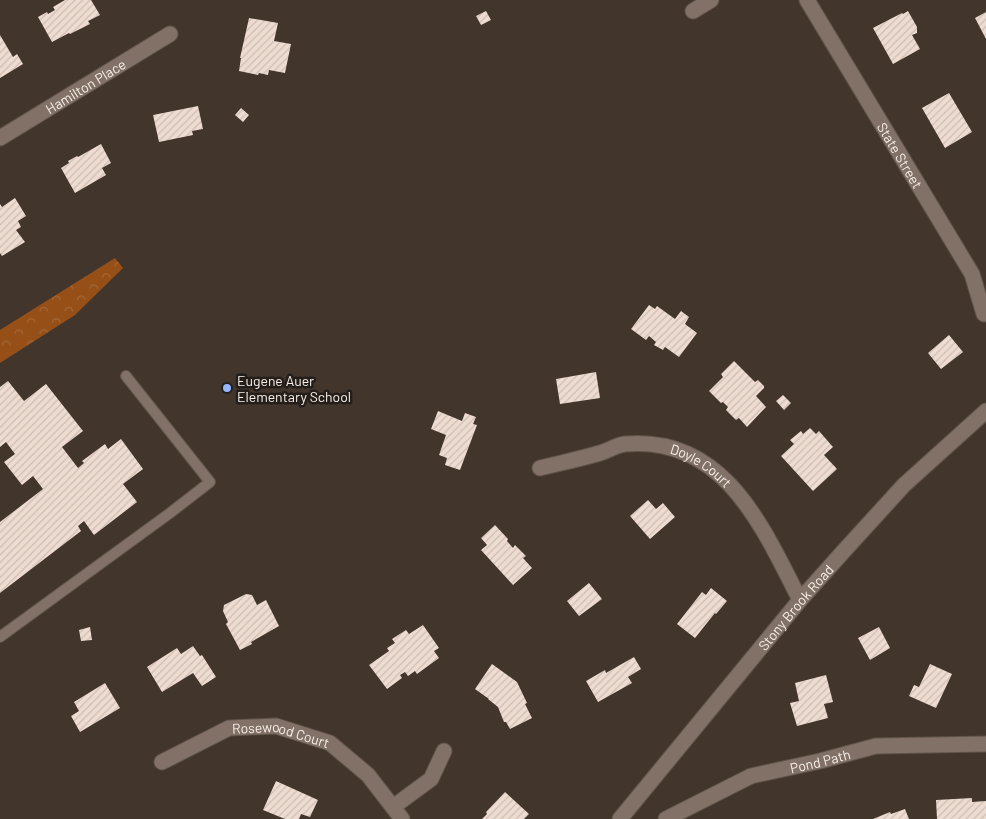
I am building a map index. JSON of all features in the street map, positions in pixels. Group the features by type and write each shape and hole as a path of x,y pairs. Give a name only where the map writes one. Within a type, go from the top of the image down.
{"street":[{"path":"693,11 710,0"},
{"name":"State Street","path":"807,0 972,274 984,314"},
{"name":"Hamilton Place","path":"0,138 170,34"},
{"name":"Stony Brook Road","path":"620,819 800,600 904,485 986,411"},
{"name":"Doyle Court","path":"540,468 602,453 622,444 674,448 696,458 733,487 748,504 766,534 800,600"},
{"name":"Rosewood Court","path":"162,762 229,728 276,726 330,743 368,776 398,813"},
{"name":"Pond Path","path":"666,819 751,776 820,761 876,746 986,744"},
{"path":"398,813 431,779 444,751"}],"lane":[{"path":"0,637 210,482 126,376"}],"green space":[{"path":"115,258 123,268 75,315 0,363 0,330"}],"building":[{"path":"65,0 91,0 100,15 88,21 90,24 52,42 38,17 55,10 53,7"},
{"path":"486,11 491,20 481,25 476,16"},
{"path":"908,11 917,27 917,33 912,35 920,49 893,64 873,28"},
{"path":"986,12 986,39 975,18"},
{"path":"249,18 278,23 274,41 291,44 285,73 269,70 268,75 259,73 258,75 239,71"},
{"path":"0,35 13,57 17,54 23,64 0,78"},
{"path":"949,93 972,132 945,148 922,108"},
{"path":"198,106 203,129 192,131 193,135 159,142 153,115"},
{"path":"241,108 249,115 243,122 235,115"},
{"path":"101,144 111,163 102,168 106,175 75,193 61,168 69,163 68,161"},
{"path":"15,198 26,216 18,221 21,227 16,230 25,242 2,256 0,253 0,204 2,207"},
{"path":"649,305 655,309 657,306 675,319 681,311 689,317 685,324 697,333 679,357 665,347 663,350 654,345 656,342 649,336 646,340 631,329"},
{"path":"949,335 963,352 941,369 928,353"},
{"path":"734,361 755,382 758,380 764,386 756,396 766,407 747,427 739,418 736,420 726,410 728,407 709,391 723,377 721,374"},
{"path":"596,372 600,398 560,404 556,379"},
{"path":"8,381 24,401 46,384 83,431 62,447 78,468 84,463 82,461 105,444 108,449 121,439 143,469 123,484 137,502 94,535 84,521 78,526 81,531 0,593 0,522 43,489 33,476 22,485 4,462 15,454 6,442 0,447 0,387"},
{"path":"783,395 791,403 784,410 776,401"},
{"path":"438,411 462,421 465,413 476,417 473,424 477,425 460,470 445,465 447,458 439,455 446,435 431,429"},
{"path":"810,428 816,434 819,431 833,447 824,455 837,469 813,491 781,456 794,444 790,440 801,431 803,434"},
{"path":"648,500 656,509 663,503 675,517 650,539 630,516"},
{"path":"495,525 508,539 507,541 513,548 515,545 526,556 523,558 532,568 513,585 481,550 487,545 481,538"},
{"path":"589,583 602,599 579,616 567,601"},
{"path":"711,588 727,601 695,638 677,624 702,592 706,595"},
{"path":"246,594 252,595 257,605 266,600 279,626 240,650 226,624 228,622 223,611 224,605"},
{"path":"423,625 439,648 434,651 439,658 417,674 415,671 408,676 405,672 400,675 402,678 387,689 369,665 389,651 387,648 395,643 392,639 406,630 409,634"},
{"path":"90,627 92,640 81,641 79,630"},
{"path":"879,627 890,648 870,660 858,638"},
{"path":"193,646 200,656 202,655 216,677 202,686 193,673 162,692 147,667 177,648 181,654"},
{"path":"634,657 641,669 628,677 632,683 598,702 586,681 605,670 606,673"},
{"path":"492,664 517,682 532,718 510,729 506,722 504,722 498,707 475,689"},
{"path":"930,664 952,674 936,708 909,696 914,685 919,687"},
{"path":"826,675 833,702 824,704 828,718 797,726 790,703 799,701 795,683"},
{"path":"105,683 120,708 80,732 71,716 79,711 74,702"},
{"path":"276,781 318,800 310,817 301,814 299,819 285,819 263,810"},
{"path":"505,792 529,814 524,819 482,819 487,814 486,812"},
{"path":"972,798 972,802 986,801 986,819 937,819 936,800"},
{"path":"905,809 909,819 873,819 890,812 891,814"}],"place":[{"name":"Eugene Auer Elementary School","path":"227,388"}]}
